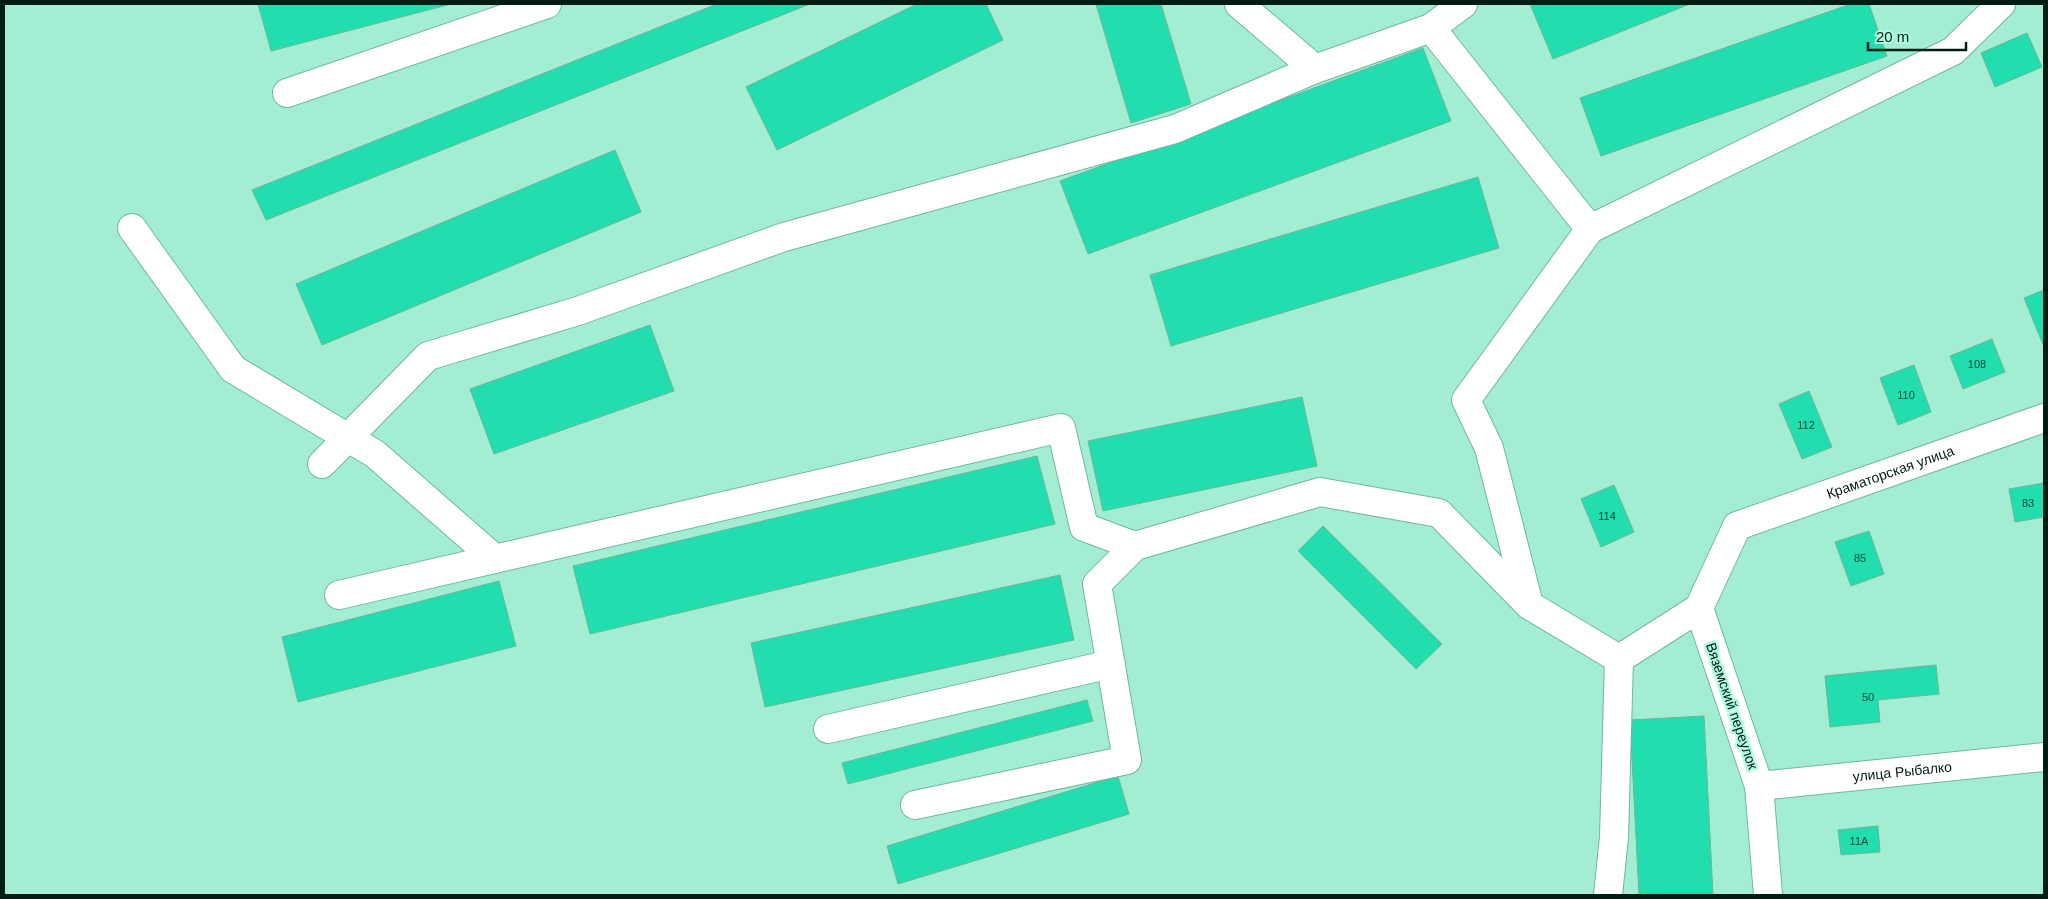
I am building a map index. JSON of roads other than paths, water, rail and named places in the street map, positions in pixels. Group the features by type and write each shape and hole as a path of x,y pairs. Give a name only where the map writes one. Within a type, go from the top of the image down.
{"street":[{"path":"287,93 547,4"},
{"path":"1239,4 1316,69"},
{"path":"322,464 428,356 578,311 784,237 1175,129 1316,69 1431,28 1463,4"},
{"path":"1528,605 1489,448 1466,400 1590,229 1953,51 2001,4"},
{"path":"1431,28 1590,229"},
{"path":"132,228 233,369 375,454 495,559"},
{"name":"Краматорская улица","path":"1699,608 1737,526 2044,418"},
{"path":"339,595 1061,428 1084,526 1135,546"},
{"path":"915,805 1127,760 1097,584 1135,546 1320,492 1439,513 1528,605 1618,660"},
{"path":"1618,660 1699,608"},
{"name":"Вяземский переулок","path":"1699,608 1759,786 1768,895"},
{"path":"1608,895 1614,837 1618,660"},
{"path":"828,729 1111,664"},
{"name":"улица Рыбалко","path":"1759,786 2044,757"}]}
